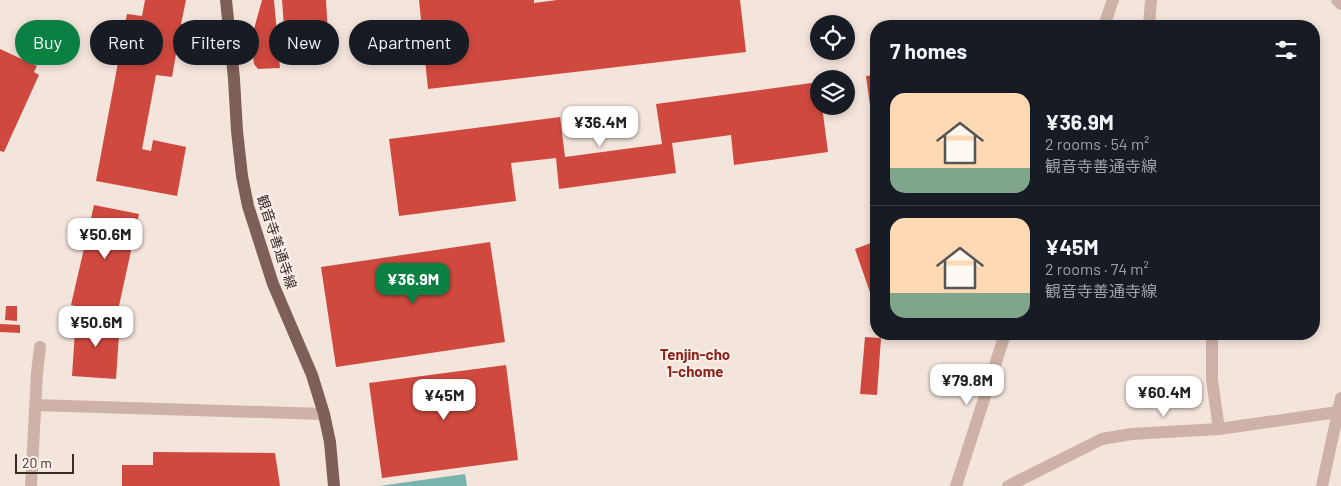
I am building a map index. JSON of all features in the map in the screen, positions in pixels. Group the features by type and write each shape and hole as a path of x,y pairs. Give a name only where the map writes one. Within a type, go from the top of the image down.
{"main road":[{"name":"観音寺善通寺線","path":"226,0 237,131 242,176 248,206 273,284 312,375 324,414 330,442 334,486"}],"street":[{"path":"1106,20 1113,0"},
{"path":"1149,20 1150,0"},
{"path":"1337,0 1341,4"},
{"path":"956,486 1003,340"},
{"path":"1212,340 1212,380 1219,429"},
{"path":"31,486 40,347"},
{"path":"1322,486 1341,398"},
{"path":"35,405 324,414"},
{"path":"1008,486 1102,439 1131,434 1219,429 1338,412"}],"water":[{"path":"465,474 467,486 379,486"}],"building":[{"path":"145,0 186,0 182,20 173,20 174,65 172,77 156,75 142,149 151,151 153,140 186,147 177,196 96,181 118,65 163,65 163,20 126,20 127,14 142,16"},
{"path":"262,0 274,0 276,20 269,20 269,65 280,65 280,68 258,69 255,65 259,65 259,20 256,20"},
{"path":"282,0 326,0 327,20 284,20"},
{"path":"419,0 534,0 534,3 557,0 740,0 746,52 428,89 426,65 469,65 469,20 421,20"},
{"path":"0,49 15,56 15,65 37,66 34,72 39,75 4,152 0,151"},
{"path":"866,76 870,76 870,105"},
{"path":"810,83 810,115 823,115 828,152 734,165 731,135 672,143 676,173 559,189 556,158 511,163 516,201 399,216 389,139 560,117 565,157 662,144 656,104"},
{"path":"94,205 139,214 117,315 71,305"},
{"path":"490,242 505,342 336,367 321,267"},
{"path":"870,243 870,293 855,249"},
{"path":"6,306 17,306 17,321 5,320"},
{"path":"76,316 120,319 116,379 72,376"},
{"path":"0,324 20,325 20,333 0,332"},
{"path":"865,337 870,337 870,340 881,340 877,395 860,394"},
{"path":"506,365 518,460 382,478 369,383"},
{"path":"153,452 275,453 280,486 122,486 122,465 153,465"}],"district":[{"name":"Tenjin-cho 1-chome","path":"695,364"}]}
